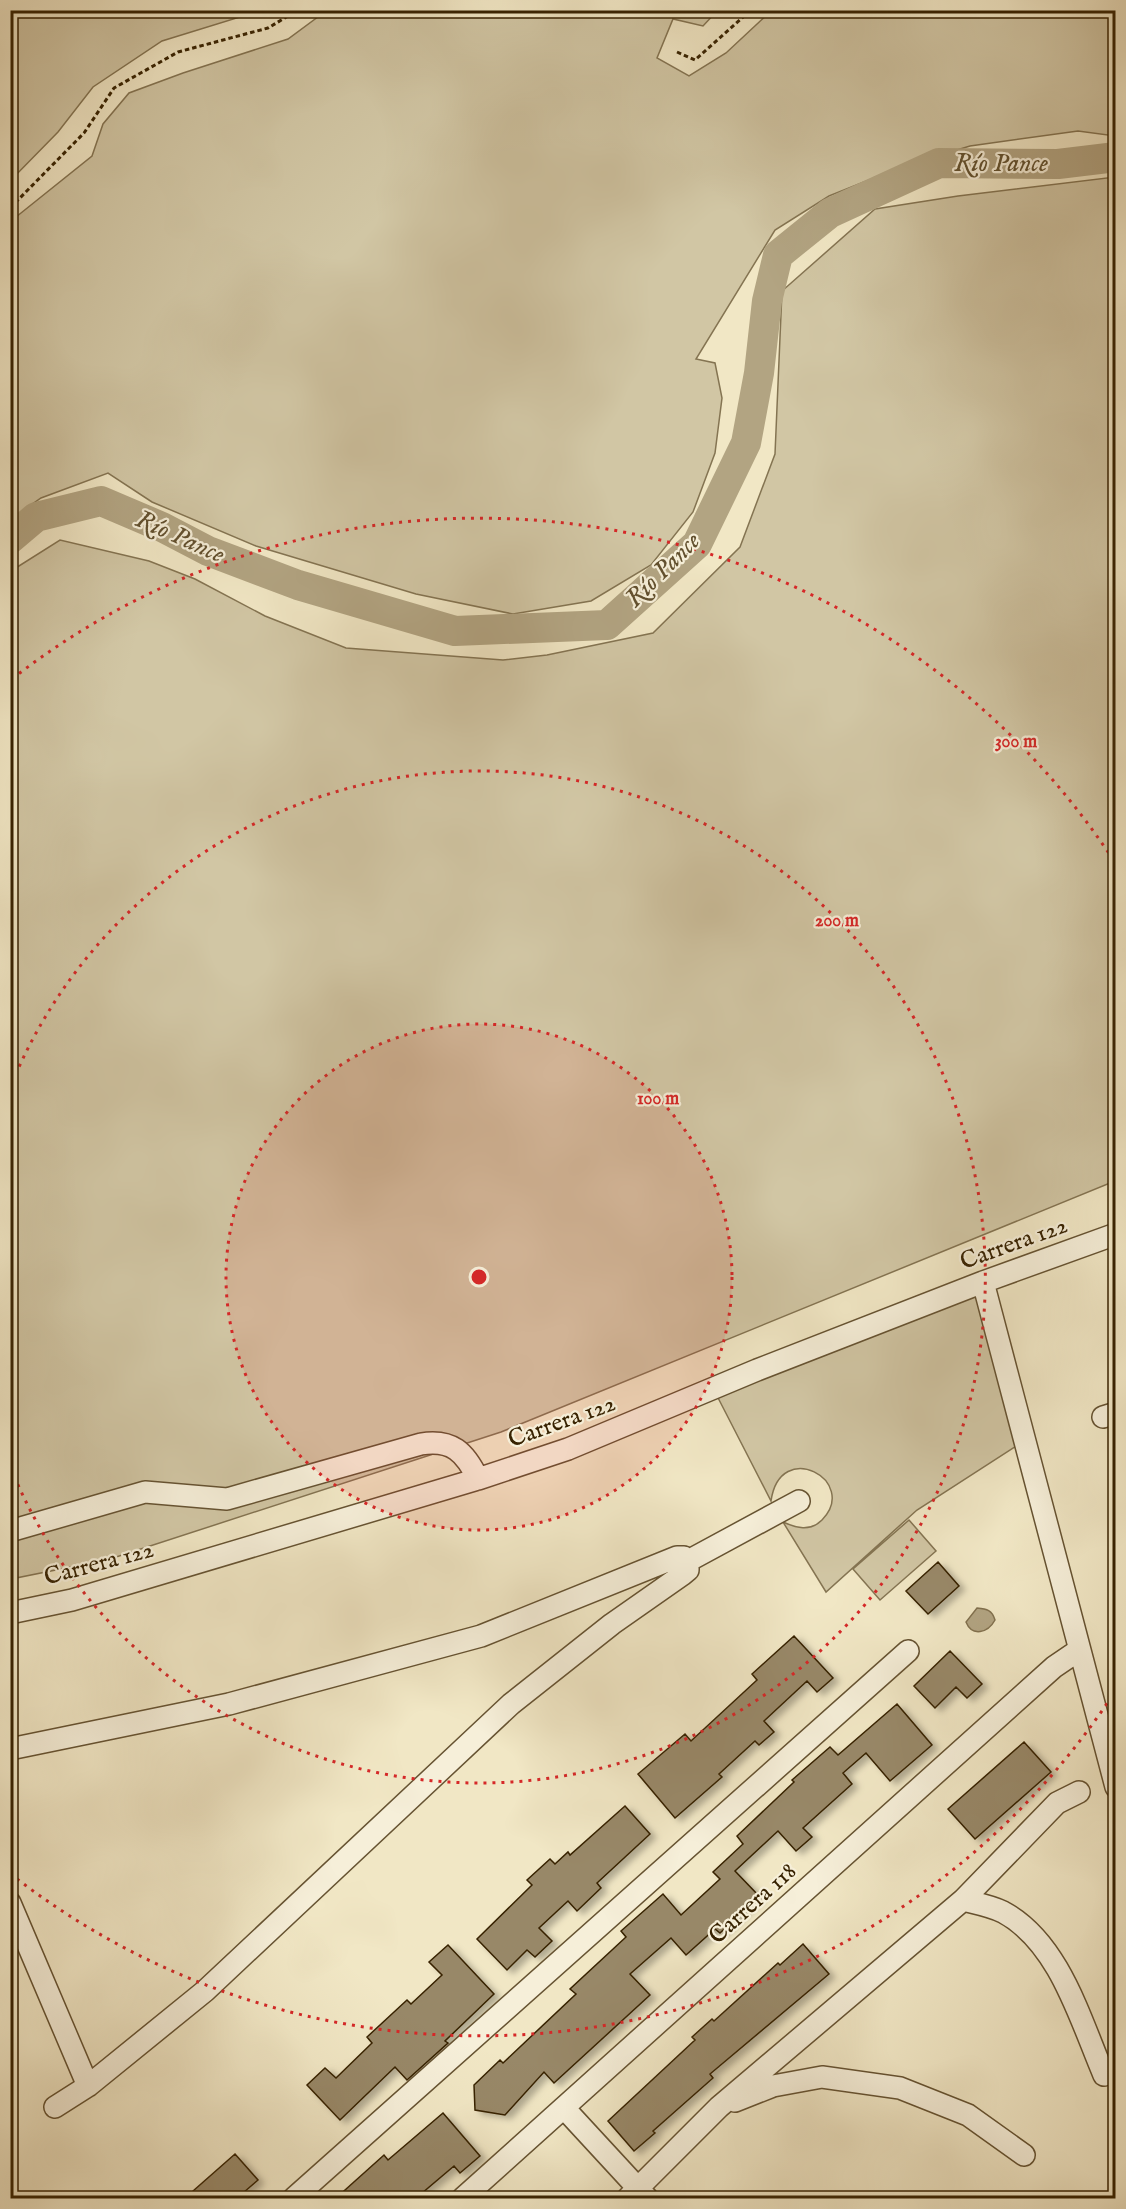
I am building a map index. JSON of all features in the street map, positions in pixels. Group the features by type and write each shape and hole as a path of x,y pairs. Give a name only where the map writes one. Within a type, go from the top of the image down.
{"street":[{"name":"Carrera 122","path":"10,1613 72,1600 478,1479 568,1449 757,1370 983,1282 1116,1234"},
{"path":"983,1282 1116,1787"},
{"path":"10,1531 146,1492 227,1499 438,1442 456,1449 468,1459 478,1479"},
{"path":"688,1561 799,1501"},
{"path":"10,1749 229,1704 481,1636 677,1557 684,1557 688,1561 688,1570 682,1575 612,1624 511,1704 205,1991 88,2086 55,2107"},
{"name":"Carrera 118","path":"463,2199 1054,1667 1079,1650"},
{"path":"294,2199 908,1651"},
{"path":"564,2108 638,2196 720,2107 963,1900 1057,1803 1079,1792"},
{"path":"963,1900 1002,1912 1035,1936 1057,1966 1104,2075"},
{"path":"10,1903 88,2086"},
{"path":"720,2107 773,2086 822,2077 900,2088 968,2115 1024,2155"}],"path":[{"path":"10,208 84,133 114,88 178,52 268,28 298,10"},
{"path":"677,52 695,60 751,10"}],"shaded area":[{"path":"11,10 259,11 162,41 93,87 58,132 11,180"},
{"path":"326,11 717,11 703,26 673,19 657,58 689,76 726,53 771,11 1115,11 1115,136 1078,131 970,146 904,166 829,196 775,230 696,359 715,363 722,398 715,453 693,512 651,565 591,601 513,614 416,594 256,546 152,502 108,473 41,498 11,519 11,221 92,156 103,124 129,93 288,39"},
{"path":"1115,177 1115,1181 501,1432 110,1559 11,1579 11,571 60,540 149,561 195,579 265,616 346,648 503,660 547,655 653,633 740,547 775,454 782,291 875,209 958,196"},
{"path":"983,1282 1024,1441 917,1510 826,1592 783,1522 803,1528 813,1526 822,1520 831,1505 831,1492 825,1480 814,1472 801,1469 788,1471 777,1482 771,1501 714,1390"},
{"path":"909,1520 936,1551 880,1600 853,1569"},
{"path":"977,1608 989,1611 995,1620 988,1628 980,1632 972,1630 966,1622"}],"building":[{"path":"938,1562 959,1586 928,1614 906,1591"},
{"path":"794,1636 833,1678 817,1692 807,1681 764,1721 774,1732 759,1745 755,1741 719,1774 722,1777 675,1818 638,1774 685,1734 691,1741 757,1680 752,1674"},
{"path":"950,1651 982,1684 967,1698 956,1687 935,1708 914,1686"},
{"path":"897,1704 932,1745 890,1781 866,1753 843,1773 852,1784 803,1828 812,1837 796,1851 778,1831 735,1871 759,1896 720,1933 715,1929 686,1955 671,1938 630,1974 650,1995 554,2083 544,2072 505,2115 475,2110 474,2085 500,2060 503,2063 576,1994 570,1989 626,1937 621,1931 663,1894 681,1915 720,1879 713,1872 743,1844 737,1836 794,1782 792,1780 830,1747 838,1755"},
{"path":"1024,1742 1051,1772 975,1839 948,1809"},
{"path":"625,1806 650,1834 597,1883 601,1888 577,1911 568,1901 539,1928 552,1941 535,1957 527,1950 507,1970 477,1939 532,1885 527,1880 550,1859 555,1864 568,1852 570,1855"},
{"path":"803,1944 829,1974 710,2074 713,2078 634,2151 608,2121 695,2040 692,2037 712,2019 714,2021 778,1963 780,1965"},
{"path":"448,1945 494,1994 445,2041 448,2043 407,2080 395,2067 340,2120 307,2085 325,2068 336,2078 372,2043 367,2037 407,2000 411,2004 442,1975 429,1962"},
{"path":"443,2113 480,2156 460,2173 454,2166 415,2199 335,2199 384,2155 388,2160"},
{"path":"235,2154 258,2180 236,2199 200,2199 193,2191"}],"waterway":[{"name":"Río Pance","path":"10,539 36,517 101,501 162,527 208,551 298,585 455,631 607,625 697,544 746,443 759,373 767,301 778,255 830,213 939,163 1058,164 1116,157"}]}
